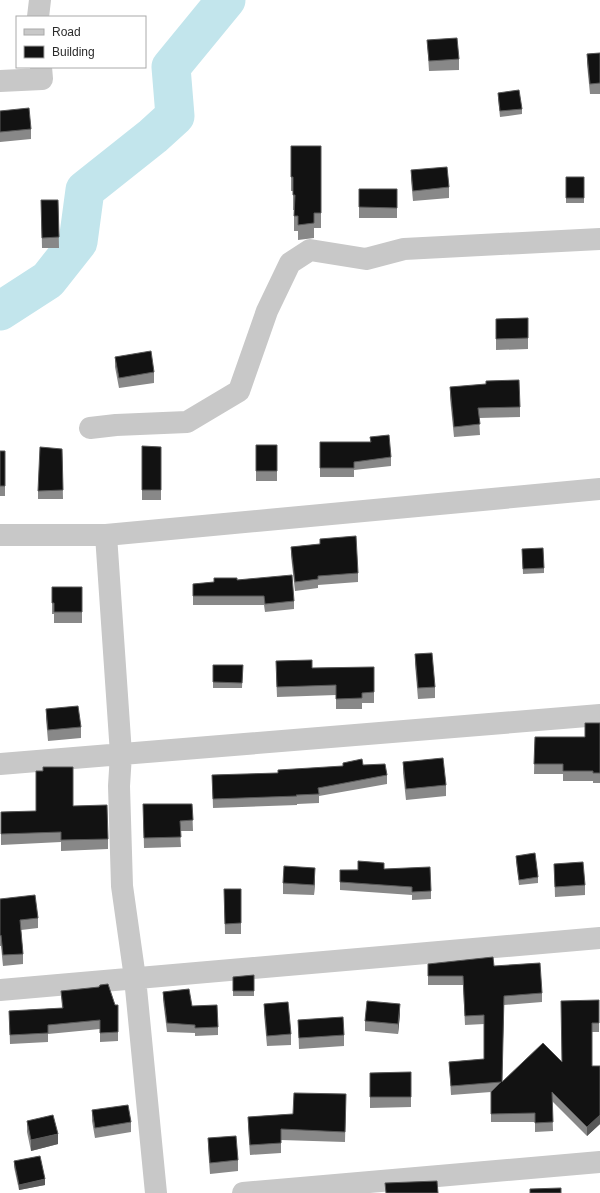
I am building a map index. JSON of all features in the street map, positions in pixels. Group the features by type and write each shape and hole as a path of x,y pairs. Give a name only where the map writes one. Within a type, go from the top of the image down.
{"street":[{"path":"38,16 40,0"},
{"path":"0,81 42,79 41,68"},
{"path":"90,428 116,425 187,422 239,391 267,311 290,263 310,250 366,259 404,249 600,239"},
{"path":"0,535 106,535 600,489"},
{"path":"106,535 121,754 119,786 122,886 135,978 156,1193"},
{"path":"0,764 600,715"},
{"path":"0,990 600,938"},
{"path":"243,1193 600,1162"}],"building":[{"path":"457,38 459,59 429,61 427,40"},
{"path":"600,53 600,83 590,84 587,54"},
{"path":"519,90 522,109 500,111 498,93"},
{"path":"29,108 31,129 0,132 0,111"},
{"path":"291,146 321,146 321,213 314,213 314,223 298,225 298,216 294,216 295,195 293,195 293,177 291,177"},
{"path":"447,167 449,187 413,191 411,170"},
{"path":"566,177 584,177 584,198 566,198"},
{"path":"359,189 397,189 397,208 359,207"},
{"path":"41,200 58,200 59,237 42,238"},
{"path":"528,318 528,338 496,339 496,319"},
{"path":"151,351 154,372 119,378 115,357"},
{"path":"519,380 520,407 478,408 480,424 454,427 450,387 486,384 486,381"},
{"path":"389,435 391,457 354,462 354,468 320,468 320,442 371,442 370,437"},
{"path":"256,445 277,445 277,471 256,471"},
{"path":"142,446 161,447 161,490 142,490"},
{"path":"40,447 62,449 63,490 38,491"},
{"path":"0,451 5,451 5,486 0,486"},
{"path":"356,536 358,573 318,576 318,579 295,582 291,547 320,544 320,539"},
{"path":"543,548 544,568 523,569 522,549"},
{"path":"292,575 294,601 265,604 264,596 193,596 193,584 214,582 214,578 237,578 237,580"},
{"path":"52,587 82,587 82,612 54,612 54,603 52,603"},
{"path":"432,653 435,687 418,688 415,654"},
{"path":"312,660 312,668 374,667 374,692 362,693 362,698 336,699 336,685 277,687 276,661"},
{"path":"213,665 243,665 242,683 213,682"},
{"path":"78,706 81,727 48,730 46,709"},
{"path":"585,723 600,723 600,773 593,773 593,771 563,771 563,764 534,764 535,737 585,737"},
{"path":"443,758 446,785 406,789 403,762"},
{"path":"362,759 363,765 385,764 387,775 318,788 319,794 213,799 212,775 278,773 278,770 343,766 343,763"},
{"path":"43,767 73,767 73,806 107,805 108,839 61,840 61,832 1,834 1,812 36,811 36,771 43,771"},
{"path":"143,804 192,804 193,820 180,821 181,837 144,838"},
{"path":"535,853 538,877 519,880 516,856"},
{"path":"358,861 384,863 384,869 430,867 431,891 412,892 412,887 340,882 340,870 358,870"},
{"path":"583,862 585,885 555,887 554,864"},
{"path":"284,866 315,868 314,885 283,883"},
{"path":"224,889 241,889 241,923 225,924"},
{"path":"35,895 38,918 20,920 23,954 3,955 1,935 0,936 0,899"},
{"path":"493,957 494,966 540,963 542,993 504,996 502,1082 543,1043 562,1062 561,1001 599,1000 599,1023 592,1023 592,1066 600,1066 600,1115 587,1127 552,1092 553,1122 535,1123 535,1113 491,1114 491,1092 501,1082 451,1086 449,1062 484,1059 484,1015 465,1016 463,976 428,976 428,964"},
{"path":"254,975 254,991 233,991 233,977"},
{"path":"108,984 115,1005 118,1005 118,1032 100,1033 100,1020 48,1025 48,1033 10,1035 9,1011 63,1008 61,991 99,987 100,985"},
{"path":"189,989 192,1006 217,1005 218,1027 195,1028 195,1025 167,1023 163,992"},
{"path":"367,1001 400,1004 398,1024 365,1021"},
{"path":"288,1002 291,1034 267,1036 264,1004"},
{"path":"343,1017 344,1035 299,1038 298,1020"},
{"path":"411,1072 411,1097 370,1097 370,1073"},
{"path":"294,1093 346,1094 345,1132 281,1129 281,1143 250,1145 248,1117 293,1114"},
{"path":"128,1105 131,1122 95,1128 92,1110"},
{"path":"53,1115 58,1134 31,1140 27,1121"},
{"path":"236,1136 238,1160 210,1163 208,1138"},
{"path":"40,1156 45,1179 19,1185 14,1161"},
{"path":"437,1181 438,1193 386,1193 385,1183"},
{"path":"561,1188 561,1193 530,1193 530,1189"}],"waterway":[{"path":"0,311 48,280 78,242 85,190 153,136 175,116 171,67 226,0"}]}
